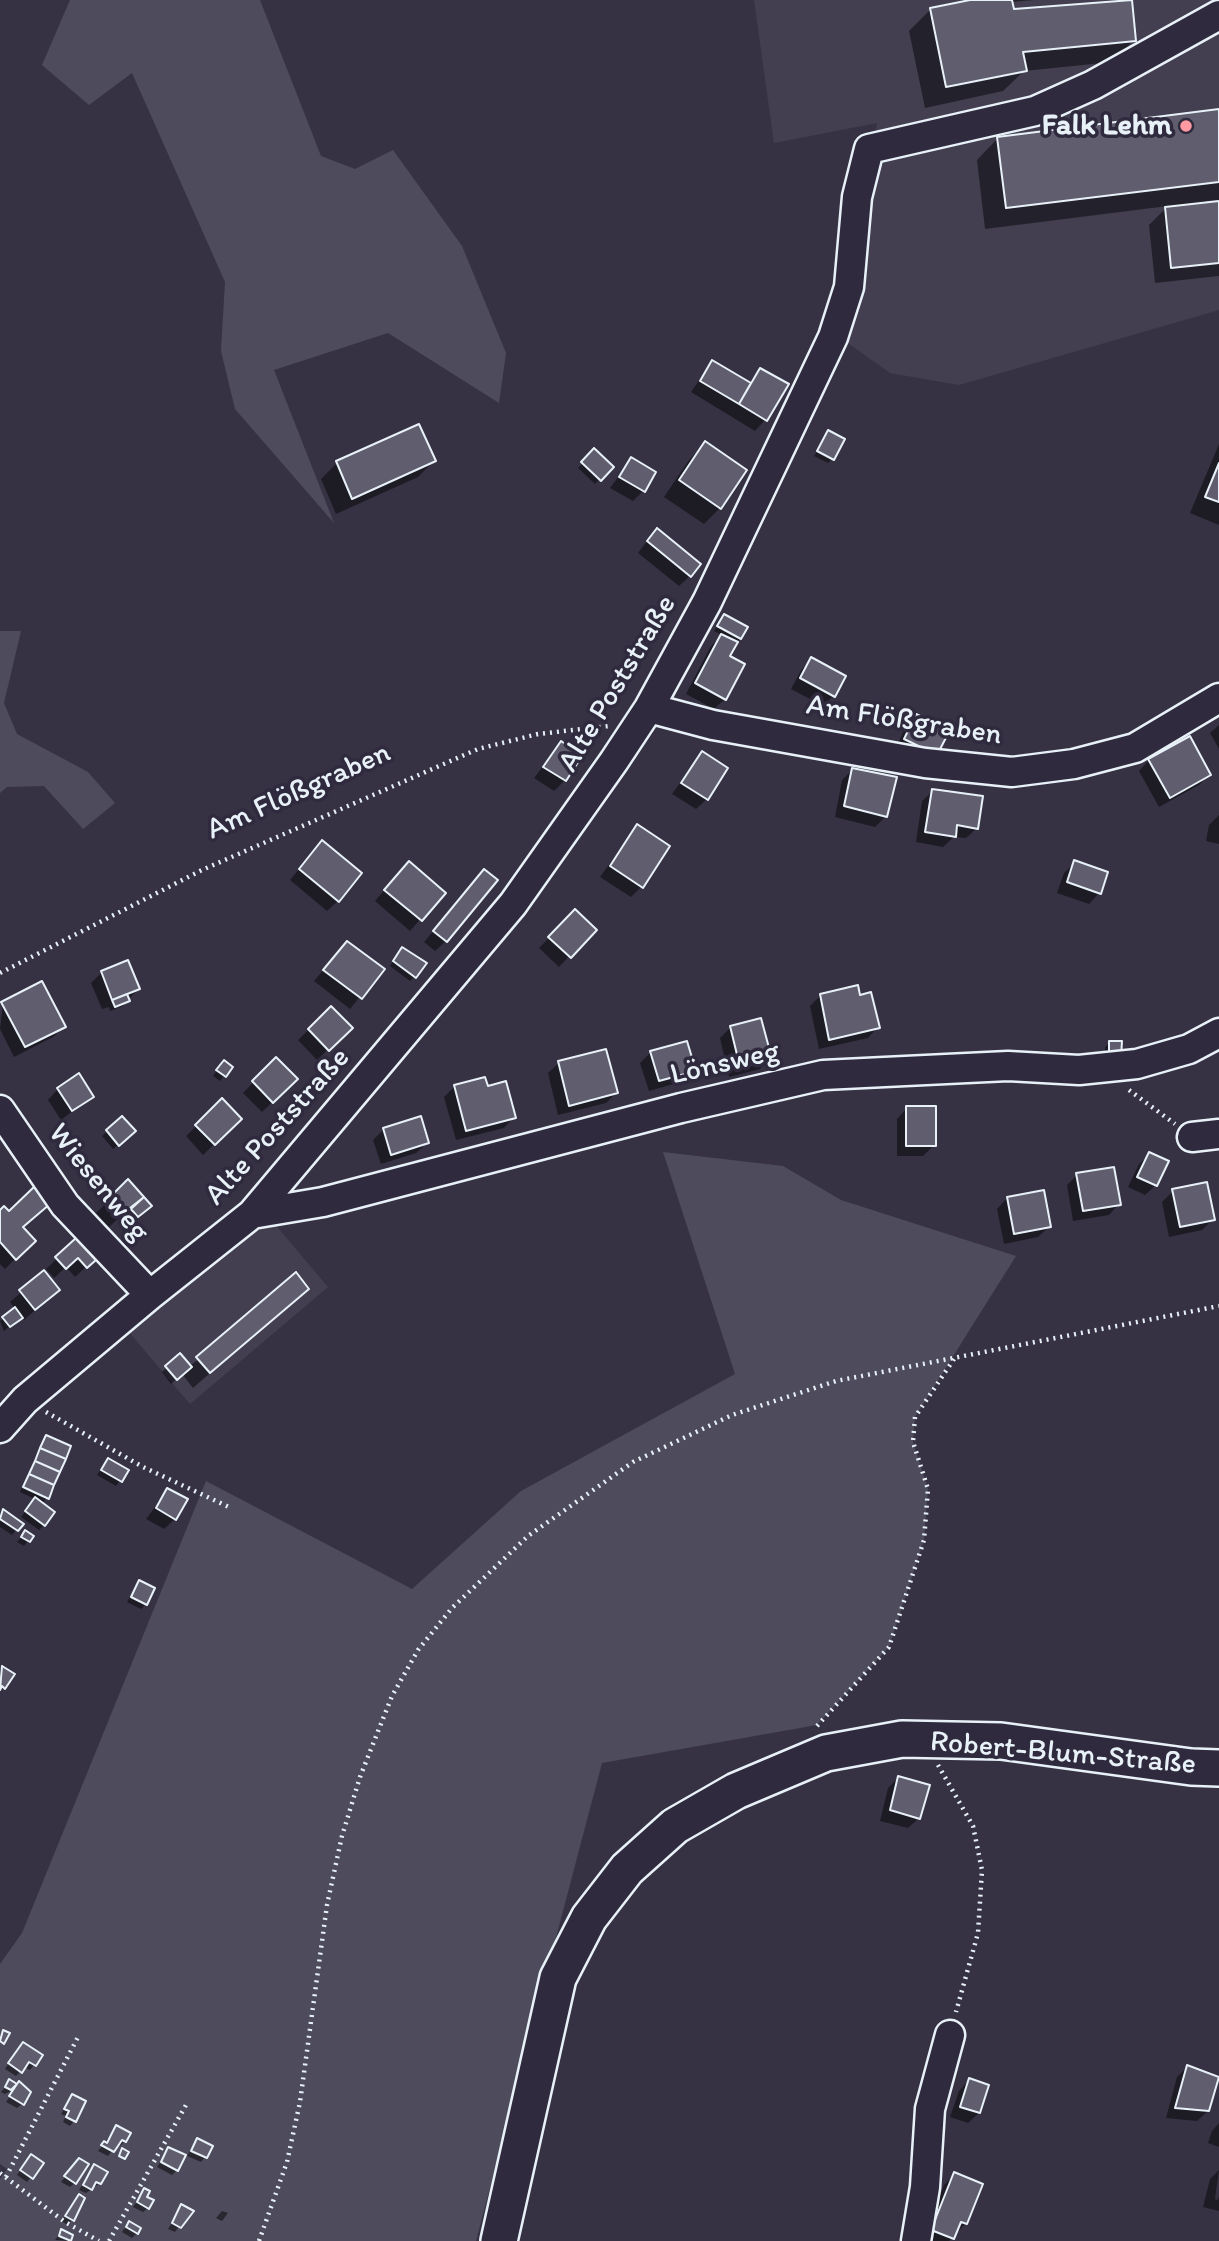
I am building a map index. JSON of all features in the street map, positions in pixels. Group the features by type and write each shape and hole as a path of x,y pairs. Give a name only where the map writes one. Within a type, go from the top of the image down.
{"main road":[{"name":"Robert-Blum-Straße","path":"499,2241 558,1978 589,1918 626,1869 675,1826 736,1791 826,1753 902,1740 1001,1741 1191,1767 1219,1768"}],"street":[{"name":"Alte Poststraße","path":"0,1428 25,1400 150,1294 252,1214 513,904 645,714 707,602 833,337 849,288 856,197 869,149 1035,111 1093,85 1219,15"},
{"name":"Am Flößgraben","path":"645,714 925,763 1012,772 1074,764 1135,748 1219,698"},
{"name":"Lönsweg","path":"252,1214 323,1202 693,1105 823,1075 1009,1066 1079,1070 1100,1068 1137,1064 1189,1049 1219,1033"},
{"name":"Wiesenweg","path":"0,1110 65,1205 150,1294"},
{"path":"916,2241 925,2187 930,2109 950,2035"}],"path":[{"name":"Am Flößgraben","path":"0,973 202,870 478,749 538,734 645,714"},
{"path":"1100,1068 1205,1136"},
{"path":"259,2241 287,2162 295,2126 327,1905 342,1836 360,1777 392,1696 418,1650 452,1608 528,1536 633,1462 732,1415 836,1381 1219,1306"},
{"path":"826,1753 817,1726 889,1647 917,1564 924,1540 928,1489 913,1442 915,1417 956,1356"},
{"path":"25,1400 143,1467 229,1507"},
{"path":"934,1740 938,1766 973,1826 982,1870 978,1933 950,2035"},
{"path":"6,2177 79,2035"},
{"path":"109,2241 186,2105"},
{"path":"0,2173 65,2222 99,2241"}],"shaded area":[{"path":"70,0 260,0 321,156 355,169 393,150 462,246 506,353 499,403 388,333 274,370 334,523 235,409 221,351 225,282 132,73 89,105 42,65"},
{"path":"754,0 1219,0 1219,310 959,385 890,373 845,341 877,123 774,143"},
{"path":"0,631 21,631 4,703 17,734 88,772 115,803 83,829 44,786 7,787 0,793"},
{"path":"663,1152 783,1166 841,1200 1016,1256 915,1417 913,1442 928,1489 924,1540 889,1647 817,1725 602,1763 476,2241 0,2241 0,2179 7,2169 0,2164 0,1964 22,1933 206,1481 412,1589 521,1491 735,1374"},
{"path":"267,1215 328,1287 190,1404 129,1332"}],"building":[{"path":"970,0 1012,0 1014,9 1132,0 1136,41 1023,52 1027,71 946,87 930,8"},
{"path":"1219,109 1219,182 1006,208 997,137"},
{"path":"1219,201 1219,263 1171,268 1165,207"},
{"path":"712,360 751,383 739,404 700,381"},
{"path":"760,368 789,384 767,421 739,404"},
{"path":"419,424 436,461 352,499 336,461"},
{"path":"828,430 845,439 834,460 817,451"},
{"path":"705,441 747,470 721,509 679,480"},
{"path":"594,448 614,467 601,481 581,462"},
{"path":"631,457 656,472 645,492 619,477"},
{"path":"1219,463 1219,502 1205,497"},
{"path":"657,528 701,564 691,577 647,541"},
{"path":"724,614 748,627 741,639 717,626"},
{"path":"721,634 738,642 730,656 745,664 726,700 695,683"},
{"path":"811,657 846,676 835,697 800,678"},
{"path":"916,714 950,730 937,755 904,739"},
{"path":"1190,736 1211,775 1170,798 1148,759"},
{"path":"561,741 582,756 566,781 543,767"},
{"path":"702,751 728,768 708,800 681,783"},
{"path":"852,768 897,777 887,817 844,806"},
{"path":"932,789 983,796 978,829 957,825 956,837 925,832"},
{"path":"637,824 670,846 643,888 610,866"},
{"path":"322,840 362,873 339,902 299,869"},
{"path":"1074,860 1108,872 1101,894 1067,882"},
{"path":"409,861 446,893 422,921 384,890"},
{"path":"484,869 498,880 447,942 433,931"},
{"path":"575,909 597,930 571,958 548,937"},
{"path":"347,941 385,969 362,999 323,970"},
{"path":"402,947 427,963 416,978 393,961"},
{"path":"128,960 140,989 112,1000 101,971"},
{"path":"42,981 66,1027 25,1047 1,1002"},
{"path":"858,985 860,995 871,992 880,1028 829,1040 820,994"},
{"path":"127,994 130,1001 115,1007 112,1000"},
{"path":"331,1006 353,1028 329,1051 308,1029"},
{"path":"761,1018 772,1059 740,1067 730,1026"},
{"path":"687,1041 696,1071 659,1081 650,1051"},
{"path":"1109,1041 1122,1041 1121,1058 1109,1058"},
{"path":"606,1049 618,1093 569,1106 558,1061"},
{"path":"276,1057 298,1079 273,1103 252,1081"},
{"path":"224,1060 233,1067 226,1077 216,1070"},
{"path":"79,1073 94,1097 72,1111 57,1088"},
{"path":"485,1077 488,1086 506,1081 516,1118 466,1131 454,1085"},
{"path":"222,1098 242,1119 215,1145 195,1125"},
{"path":"906,1106 936,1106 936,1146 906,1146"},
{"path":"122,1116 136,1131 119,1146 106,1130"},
{"path":"421,1116 429,1143 391,1155 383,1128"},
{"path":"1149,1152 1169,1161 1157,1186 1137,1177"},
{"path":"1114,1167 1121,1205 1083,1211 1076,1173"},
{"path":"128,1179 144,1197 121,1218 105,1202"},
{"path":"1207,1182 1215,1220 1180,1227 1172,1189"},
{"path":"35,1186 50,1204 23,1227 36,1241 16,1260 0,1242 0,1210 4,1206 9,1211"},
{"path":"1044,1190 1051,1227 1014,1234 1007,1197"},
{"path":"144,1197 152,1206 138,1217 130,1208"},
{"path":"76,1238 96,1260 87,1268 78,1258 66,1269 55,1257"},
{"path":"44,1270 60,1290 35,1310 19,1290"},
{"path":"296,1272 309,1289 210,1373 196,1357"},
{"path":"15,1307 23,1318 10,1327 2,1317"},
{"path":"180,1353 192,1367 177,1380 165,1366"},
{"path":"46,1435 71,1446 66,1459 40,1448"},
{"path":"40,1448 66,1459 60,1472 35,1461"},
{"path":"108,1458 129,1470 122,1482 101,1470"},
{"path":"35,1461 60,1472 54,1485 29,1474"},
{"path":"29,1474 54,1485 49,1499 23,1487"},
{"path":"167,1488 188,1499 176,1520 156,1508"},
{"path":"35,1497 55,1512 45,1526 25,1511"},
{"path":"3,1509 24,1524 18,1531 0,1519"},
{"path":"25,1530 34,1536 30,1542 21,1537"},
{"path":"139,1580 155,1588 147,1605 131,1597"},
{"path":"2,1666 15,1674 5,1689 2,1686 0,1690"},
{"path":"898,1776 930,1785 920,1819 890,1810"},
{"path":"3,2030 10,2033 4,2044 0,2041"},
{"path":"23,2042 43,2055 36,2066 29,2062 22,2073 8,2063"},
{"path":"1187,2065 1219,2077 1209,2111 1175,2108"},
{"path":"969,2078 989,2085 980,2113 960,2107"},
{"path":"9,2079 17,2084 11,2090 5,2087"},
{"path":"19,2081 31,2092 24,2105 9,2096"},
{"path":"72,2094 86,2101 76,2122 66,2117 69,2111 64,2109"},
{"path":"116,2125 131,2133 126,2142 122,2140 114,2152 101,2145 104,2141 107,2143"},
{"path":"197,2138 213,2146 207,2158 191,2151"},
{"path":"168,2147 186,2155 178,2171 161,2162"},
{"path":"122,2148 129,2152 125,2159 119,2156"},
{"path":"31,2154 44,2163 33,2179 20,2170"},
{"path":"79,2158 89,2164 76,2184 64,2176"},
{"path":"94,2164 108,2172 101,2184 96,2182 92,2190 83,2185"},
{"path":"954,2172 983,2184 967,2224 961,2222 954,2239 931,2230"},
{"path":"144,2188 150,2191 147,2197 154,2200 149,2209 137,2202"},
{"path":"79,2194 85,2198 74,2221 65,2216"},
{"path":"181,2204 194,2211 181,2228 172,2223"},
{"path":"129,2221 141,2228 138,2234 126,2227"},
{"path":"61,2229 73,2235 71,2241 59,2236"}],"place":[{"name":"Falk Lehm","path":"1186,126"}]}
